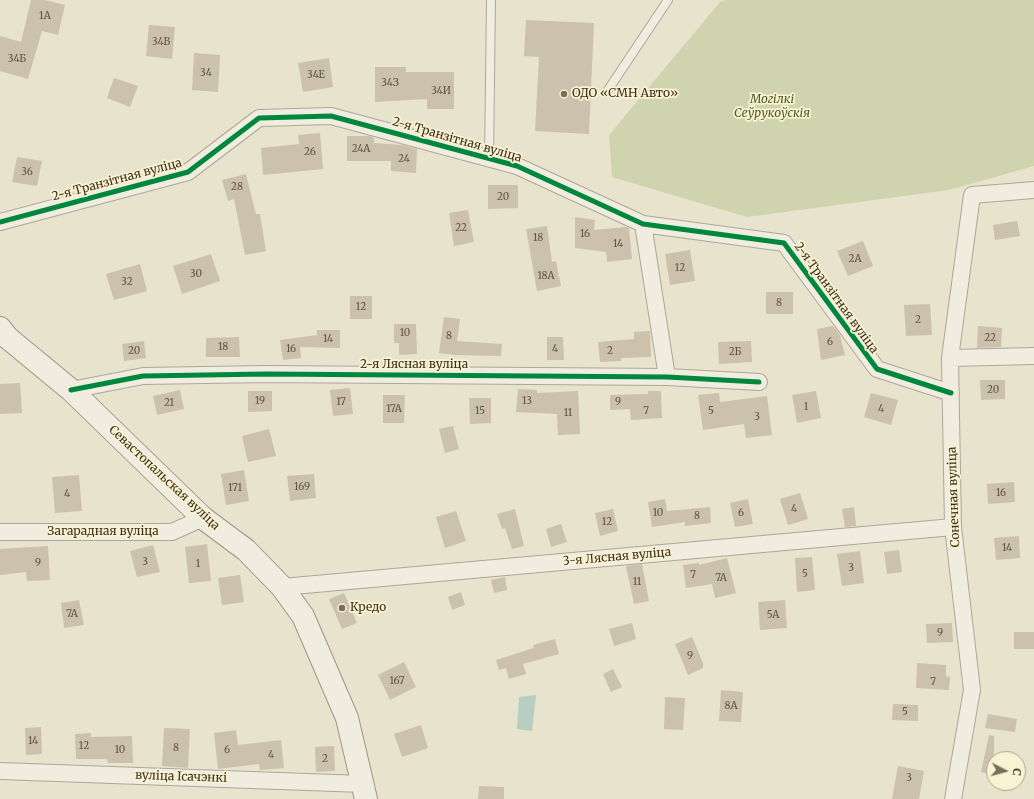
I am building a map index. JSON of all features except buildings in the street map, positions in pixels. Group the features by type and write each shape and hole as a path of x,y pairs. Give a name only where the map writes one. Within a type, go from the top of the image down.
{"street":[{"name":"2-я Транзітная вуліца","path":"0,222 188,172 259,118 331,116 517,166 643,224 784,243 877,369 951,393"},
{"name":"Сонечная вуліца","path":"953,799 972,690 953,527 950,358 972,195 1034,190"},
{"path":"643,224 667,377"},
{"name":"Севастопальская вуліца","path":"3,336 71,390 204,518 246,550 282,587 303,616 347,718 364,791"},
{"path":"950,358 1034,356"},
{"name":"2-я Лясная вуліца","path":"71,390 150,376 266,374 667,377 759,382"},
{"name":"Загарадная вуліца","path":"0,532 172,532 204,518"},
{"name":"3-я Лясная вуліца","path":"282,587 953,527"},
{"name":"вуліца Ісачэнкі","path":"0,771 364,791"}],"lane":[{"path":"489,159 491,0"},
{"path":"606,93 668,0"}],"green space":[{"name":"Могілкі Сеўрукоўскія","path":"726,0 1034,0 1034,166 949,190 747,217 612,177 609,135 720,2"}],"shaded area":[{"path":"536,695 532,731 517,729 519,697"}],"cycle path":[{"path":"0,222 188,172 259,118 331,116 517,166 643,224 784,243 877,369 951,393"},
{"path":"71,390 143,376 266,374 667,377 759,382"}],"place":[{"name":"ОДО «СМН Авто»","path":"564,94"},
{"name":"Кредо","path":"342,608"}]}
